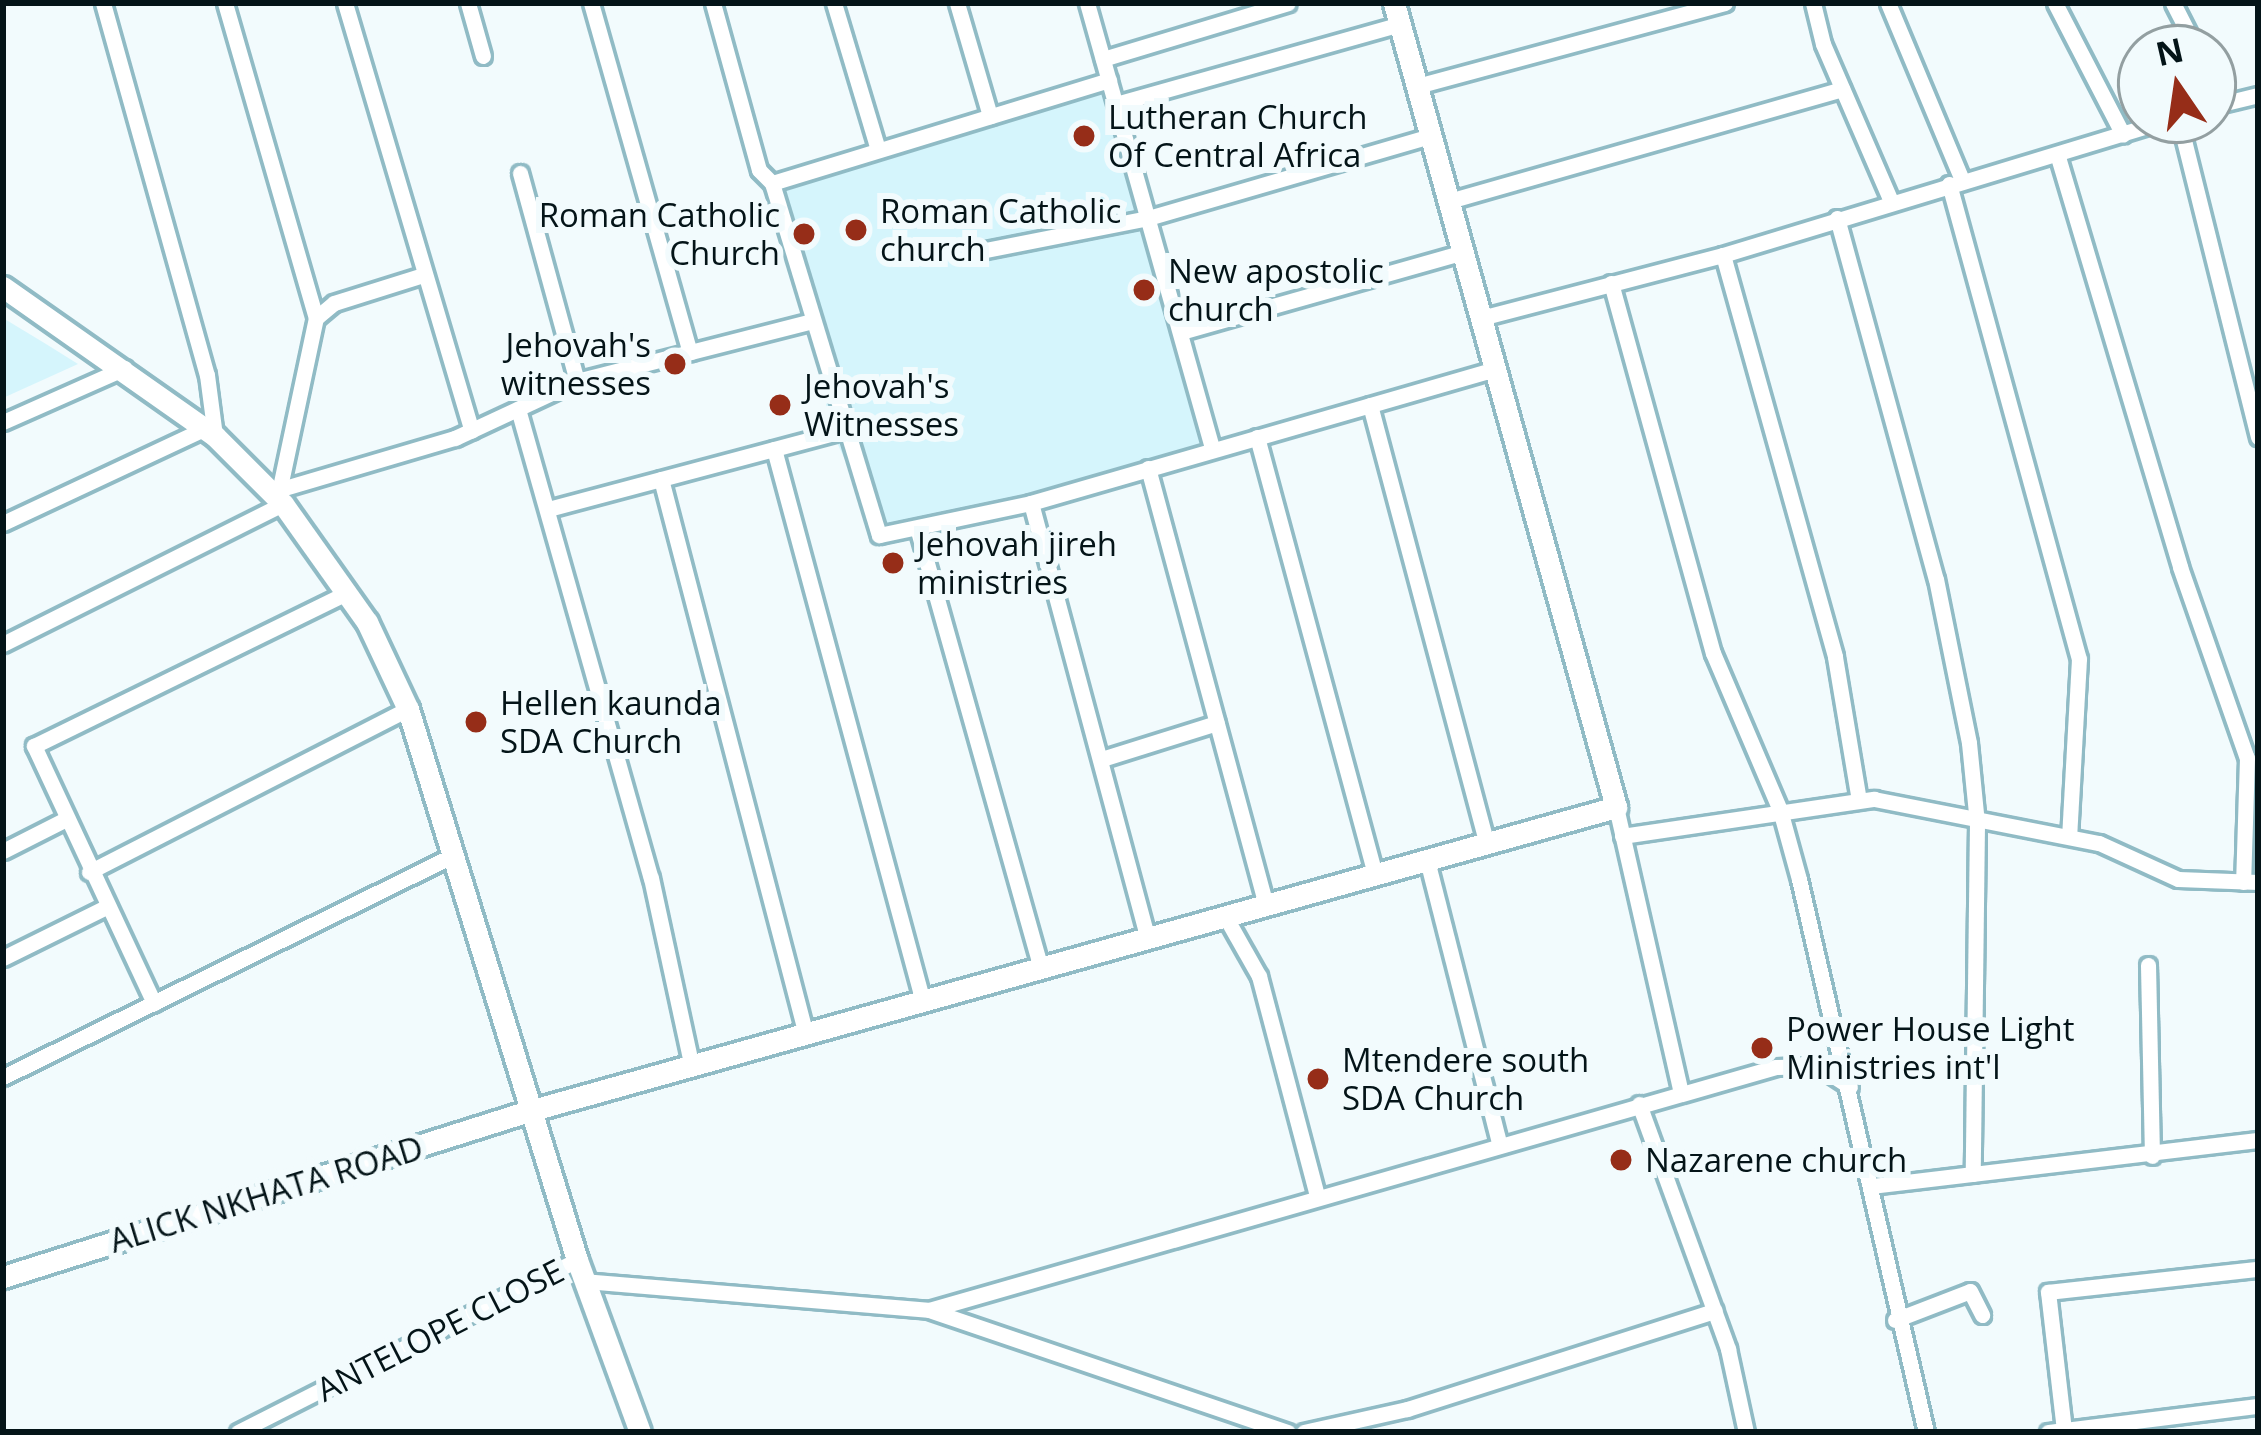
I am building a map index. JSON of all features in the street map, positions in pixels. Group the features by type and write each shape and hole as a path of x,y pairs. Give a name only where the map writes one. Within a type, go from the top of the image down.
{"main road":[{"path":"1397,14 1616,807"},
{"path":"3,287 125,368 210,432 278,494 348,592 408,709 581,1271 640,1432"},
{"name":"ALICK NKHATA ROAD","path":"3,1277 530,1111 1616,807"}],"street":[{"path":"3,523 210,432 207,375 104,3"},
{"path":"225,3 316,318 278,494"},
{"path":"345,3 472,431"},
{"path":"468,3 483,56"},
{"path":"590,3 690,352"},
{"path":"712,3 759,170 772,183 873,530 890,537 1031,503 1495,369"},
{"path":"835,3 878,150"},
{"path":"957,3 990,116"},
{"path":"1087,3 1213,450"},
{"path":"1102,59 1288,3"},
{"path":"1417,86 1725,3"},
{"path":"1813,3 1843,89 1891,201"},
{"path":"1888,3 1956,182 2079,659 2069,836"},
{"path":"2056,3 2117,125"},
{"path":"1117,104 1397,14"},
{"path":"772,183 1109,80"},
{"path":"1448,201 1843,89"},
{"path":"981,251 1148,218 1430,136"},
{"path":"1481,318 1723,255 2117,137"},
{"path":"2185,144 2257,429"},
{"path":"1622,836 1859,800 2069,836 2121,850 2178,879 2251,882 2247,758 2180,567 2058,157"},
{"path":"520,173 578,381"},
{"path":"1837,218 1936,579 1977,823 1973,1174"},
{"path":"1180,332 1462,252"},
{"path":"1723,255 1835,657 1859,800"},
{"path":"316,318 334,303 424,275"},
{"path":"1611,283 1713,653 1780,810 1850,1087 1895,1321 1926,1432"},
{"path":"3,644 278,494 472,431 578,381 812,321"},
{"path":"3,422 125,368"},
{"path":"1370,405 1487,844"},
{"path":"518,409 652,878 692,1067"},
{"path":"548,509 844,430"},
{"path":"1257,437 1375,874"},
{"path":"774,449 923,1002"},
{"path":"1148,468 1266,906"},
{"path":"661,479 806,1036"},
{"path":"1031,503 1105,758 1148,939"},
{"path":"918,531 1041,969"},
{"path":"154,1003 34,752 40,741 118,711 348,592"},
{"path":"89,872 408,709"},
{"path":"1105,758 1217,723"},
{"path":"1616,807 1681,1093"},
{"path":"3,850 64,820"},
{"path":"3,1077 452,856"},
{"path":"1427,860 1499,1143"},
{"path":"3,958 106,907"},
{"path":"1225,916 1258,976 1317,1195"},
{"path":"2148,965 2152,1156"},
{"path":"929,1310 1681,1093 1805,1065 1850,1087"},
{"path":"1639,1105 1715,1311 1746,1432"},
{"path":"1872,1186 2258,1140"},
{"path":"2258,1268 2048,1292 2056,1431 2258,1406"},
{"path":"581,1271 929,1310 1288,1432"},
{"name":"ANTELOPE CLOSE","path":"238,1432 581,1271"},
{"path":"1895,1321 1970,1291 1982,1315"},
{"path":"1304,1432 1407,1409 1715,1311"}],"shaded area":[{"path":"1102,76 1207,448 878,531 833,434 773,177"},
{"path":"3,318 46,344 78,364 3,398"}],"place":[{"name":"Lutheran Church Of Central Africa","path":"1084,136"},
{"name":"Roman Catholic church","path":"856,230"},
{"name":"Roman Catholic Church","path":"804,234"},
{"name":"New apostolic church","path":"1144,290"},
{"name":"Jehovah's witnesses","path":"675,364"},
{"name":"Jehovah's Witnesses","path":"780,405"},
{"name":"Jehovah jireh ministries","path":"893,563"},
{"name":"Hellen kaunda SDA Church","path":"476,722"},
{"name":"Power House Light Ministries int'l","path":"1762,1048"},
{"name":"Mtendere south SDA Church","path":"1318,1079"},
{"name":"Nazarene church","path":"1621,1160"}]}
